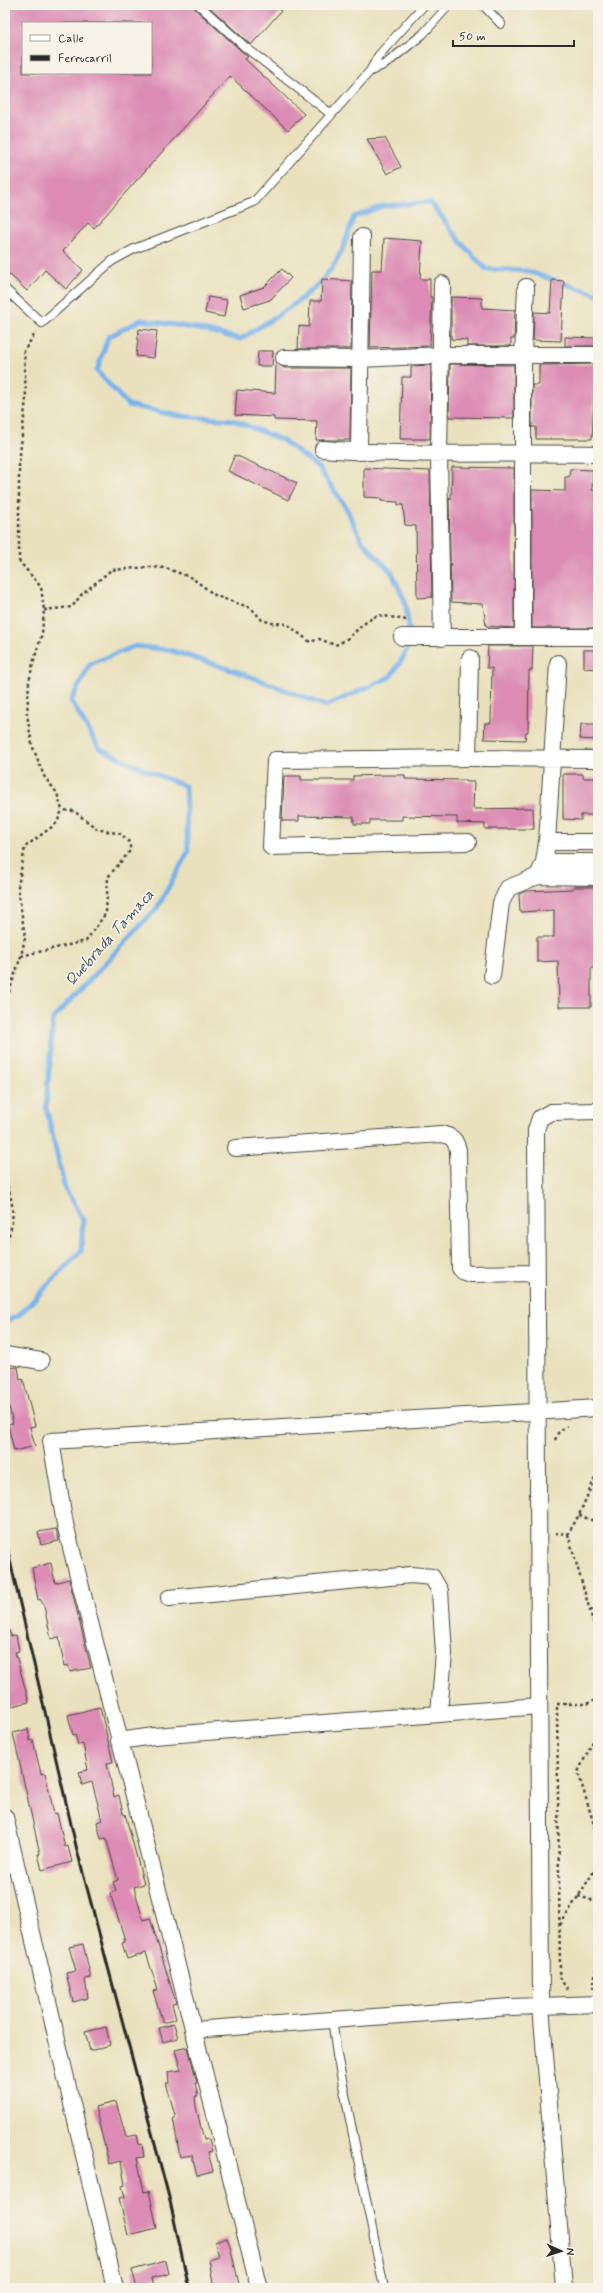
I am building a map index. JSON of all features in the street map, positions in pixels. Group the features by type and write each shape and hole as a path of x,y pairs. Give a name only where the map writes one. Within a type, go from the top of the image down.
{"street":[{"path":"359,452 362,237"},
{"path":"442,284 442,355 439,454 442,638"},
{"path":"523,636 523,355 526,287"},
{"path":"284,358 360,359 442,355 598,355"},
{"path":"323,449 359,452 439,454 523,452 598,454"},
{"path":"402,637 598,637"},
{"path":"468,758 470,658"},
{"path":"541,869 547,842 558,663"},
{"path":"468,842 271,847 275,760 468,758 598,759"},
{"path":"547,842 598,842"},
{"path":"492,976 500,903 508,888 541,869 598,862"},
{"path":"541,869 598,877"},
{"path":"564,2288 541,2006 536,1273 538,1124 540,1118 551,1112 598,1111"},
{"path":"235,1148 441,1134 451,1136 456,1141 458,1150 460,1268 464,1272 470,1274 536,1273"},
{"path":"5,1355 41,1361"},
{"path":"259,2288 65,1524 51,1441 598,1408"},
{"path":"168,1598 411,1575 432,1577 440,1591 444,1653 439,1714"},
{"path":"119,1741 162,1735 539,1706"},
{"path":"5,1817 115,2288"},
{"path":"193,2030 332,2019 541,2006 595,1996"}],"lane":[{"path":"199,5 245,47 331,114"},
{"path":"5,289 42,323 112,261 134,248 254,202 370,71 379,56 424,5"},
{"path":"370,71 387,62 423,34 449,5"},
{"path":"483,5 500,24"},
{"path":"332,2019 337,2055 384,2288"}],"path":[{"path":"5,1004 21,956 25,938 18,887 25,847 57,823 62,810 57,793 44,776 32,745 27,714 33,662 42,634 44,610 41,587 20,561 19,554 20,464 26,398 24,351 42,323"},
{"path":"44,610 72,607 81,596 111,570 149,566 179,572 192,578 216,596 251,608 262,620 272,624 287,624 310,642 319,639 335,645 345,642 361,625 379,614 393,616 412,623"},
{"path":"21,956 86,941 106,913 108,876 130,851 130,843 121,834 96,829 74,811 62,810"},
{"path":"5,1180 12,1196 13,1210 9,1236 5,1244"},
{"path":"554,1442 558,1433 568,1425"},
{"path":"598,1471 579,1515 568,1534 598,1639"},
{"path":"579,1515 594,1521 598,1528"},
{"path":"594,1521 598,1519"},
{"path":"555,1525 555,1540"},
{"path":"555,1533 568,1534"},
{"path":"590,1611 598,1607"},
{"path":"557,1696 561,1980 565,1987"},
{"path":"557,1704 586,1704 598,1699"},
{"path":"598,1731 578,1772 598,1838"},
{"path":"560,1925 598,1865"},
{"path":"578,1896 598,1902"},
{"path":"595,1996 598,1956"}],"building":[{"path":"5,5 194,5 195,9 248,57 245,59 304,114 288,130 230,76 94,228 88,223 63,251 83,270 66,289 45,270 27,291 5,270"},
{"path":"207,5 274,5 281,11 251,45"},
{"path":"385,138 401,167 387,174 367,139"},
{"path":"384,238 422,241 420,279 430,279 430,297 432,297 430,346 370,348 372,270 382,270"},
{"path":"282,269 291,278 270,300 244,308 240,295 264,287"},
{"path":"322,279 352,281 351,349 298,349 299,326 309,327 310,301 321,301"},
{"path":"552,280 564,281 561,341 533,340 534,312 550,313"},
{"path":"208,297 227,300 224,317 205,313"},
{"path":"451,297 482,298 482,308 515,310 514,339 511,339 511,346 467,346 467,340 451,339"},
{"path":"139,329 157,331 154,358 136,356"},
{"path":"565,337 598,338 597,346 565,346"},
{"path":"258,351 273,351 272,366 257,366"},
{"path":"276,362 284,368 351,368 350,440 316,440 317,421 274,420 274,417 235,415 237,390 275,393"},
{"path":"450,364 514,365 514,418 449,417"},
{"path":"596,364 592,439 536,439 536,427 532,427 532,385 539,385 539,365"},
{"path":"431,365 430,439 400,439 402,377 411,377 411,366"},
{"path":"235,455 297,483 288,500 228,471"},
{"path":"452,467 514,468 514,628 486,626 483,604 451,602 449,497 451,499"},
{"path":"364,468 430,471 432,597 417,598 416,526 405,525 403,505 398,505 398,502 381,501 381,498 364,497"},
{"path":"570,469 593,470 592,490 596,490 595,577 598,577 595,628 532,628 532,490 565,491 565,477 569,477"},
{"path":"488,646 533,646 532,670 529,670 528,732 526,732 525,740 484,739 485,723 491,723 492,668 487,668"},
{"path":"584,650 598,650 598,669 584,668"},
{"path":"581,724 598,724 598,740 580,739"},
{"path":"563,774 583,774 583,778 598,778 598,815 581,815 581,820 563,819"},
{"path":"405,775 405,779 466,780 466,782 474,782 473,809 533,808 534,829 485,829 485,824 457,823 457,817 402,816 402,820 370,820 370,824 354,824 354,817 299,816 299,821 282,821 284,776 301,776 301,780 353,780 353,776"},
{"path":"573,887 598,887 598,968 591,968 591,1007 559,1007 558,961 537,962 537,937 554,937 554,910 520,912 519,894 527,891 573,889"},
{"path":"18,1367 20,1380 23,1379 35,1426 30,1427 35,1446 14,1451 8,1424 13,1423 5,1391 5,1368"},
{"path":"56,1529 59,1541 41,1545 38,1532"},
{"path":"51,1563 55,1583 69,1579 91,1668 70,1672 68,1665 64,1666 59,1637 51,1639 44,1606 40,1599 38,1600 32,1568"},
{"path":"5,1630 9,1630 11,1636 16,1635 19,1651 15,1652 29,1702 5,1708"},
{"path":"100,1707 113,1762 107,1763 114,1797 119,1795 123,1814 125,1814 144,1884 134,1887 143,1920 150,1918 176,2003 172,2004 176,2019 163,2023 153,1991 158,1990 146,1953 127,1959 122,1943 125,1942 124,1937 110,1893 116,1891 113,1882 118,1880 106,1838 101,1839 97,1822 102,1820 92,1782 82,1785 79,1772 88,1770 83,1744 78,1745 75,1734 73,1735 68,1715"},
{"path":"28,1729 30,1741 33,1740 41,1774 45,1773 54,1814 57,1813 65,1847 68,1846 72,1862 42,1870 38,1854 40,1854 13,1733"},
{"path":"83,1944 91,1978 85,1979 88,1998 73,2002 66,1973 76,1971 69,1947"},
{"path":"174,2024 178,2038 163,2042 159,2028"},
{"path":"106,2027 110,2045 90,2051 85,2032"},
{"path":"188,2047 197,2083 195,2083 198,2096 195,2097 196,2107 204,2140 209,2139 212,2151 208,2152 213,2171 197,2175 192,2155 180,2157 173,2118 175,2118 175,2115 166,2083 169,2083 168,2072 181,2070 175,2050"},
{"path":"116,2102 126,2137 137,2135 139,2145 142,2144 144,2157 137,2158 144,2192 149,2191 157,2228 128,2235 119,2198 125,2197 122,2186 125,2185 121,2161 109,2164 95,2107"},
{"path":"227,2238 240,2288 214,2288 209,2260 219,2257 215,2242"},
{"path":"166,2261 169,2274 151,2278 153,2288 137,2288 132,2270"}],"waterway":[{"name":"Quebrada Tamaca","path":"409,629 405,601 392,573 362,541 345,506 318,467 282,440 233,420 179,416 128,405 97,371 108,337 141,320 194,328 240,339 282,313 310,292 322,280 340,254 354,217 383,206 430,202 463,245 486,269 527,271 598,295"},
{"name":"Quebrada Tamaca","path":"5,1322 19,1315 81,1251 83,1219 65,1189 46,1107 53,1019 157,908 188,852 185,786 145,770 99,748 71,701 90,664 135,646 169,650 241,673 326,706 390,677 403,658 409,644"}],"railway":[{"path":"5,1539 77,1850 170,2201 189,2288"}]}
